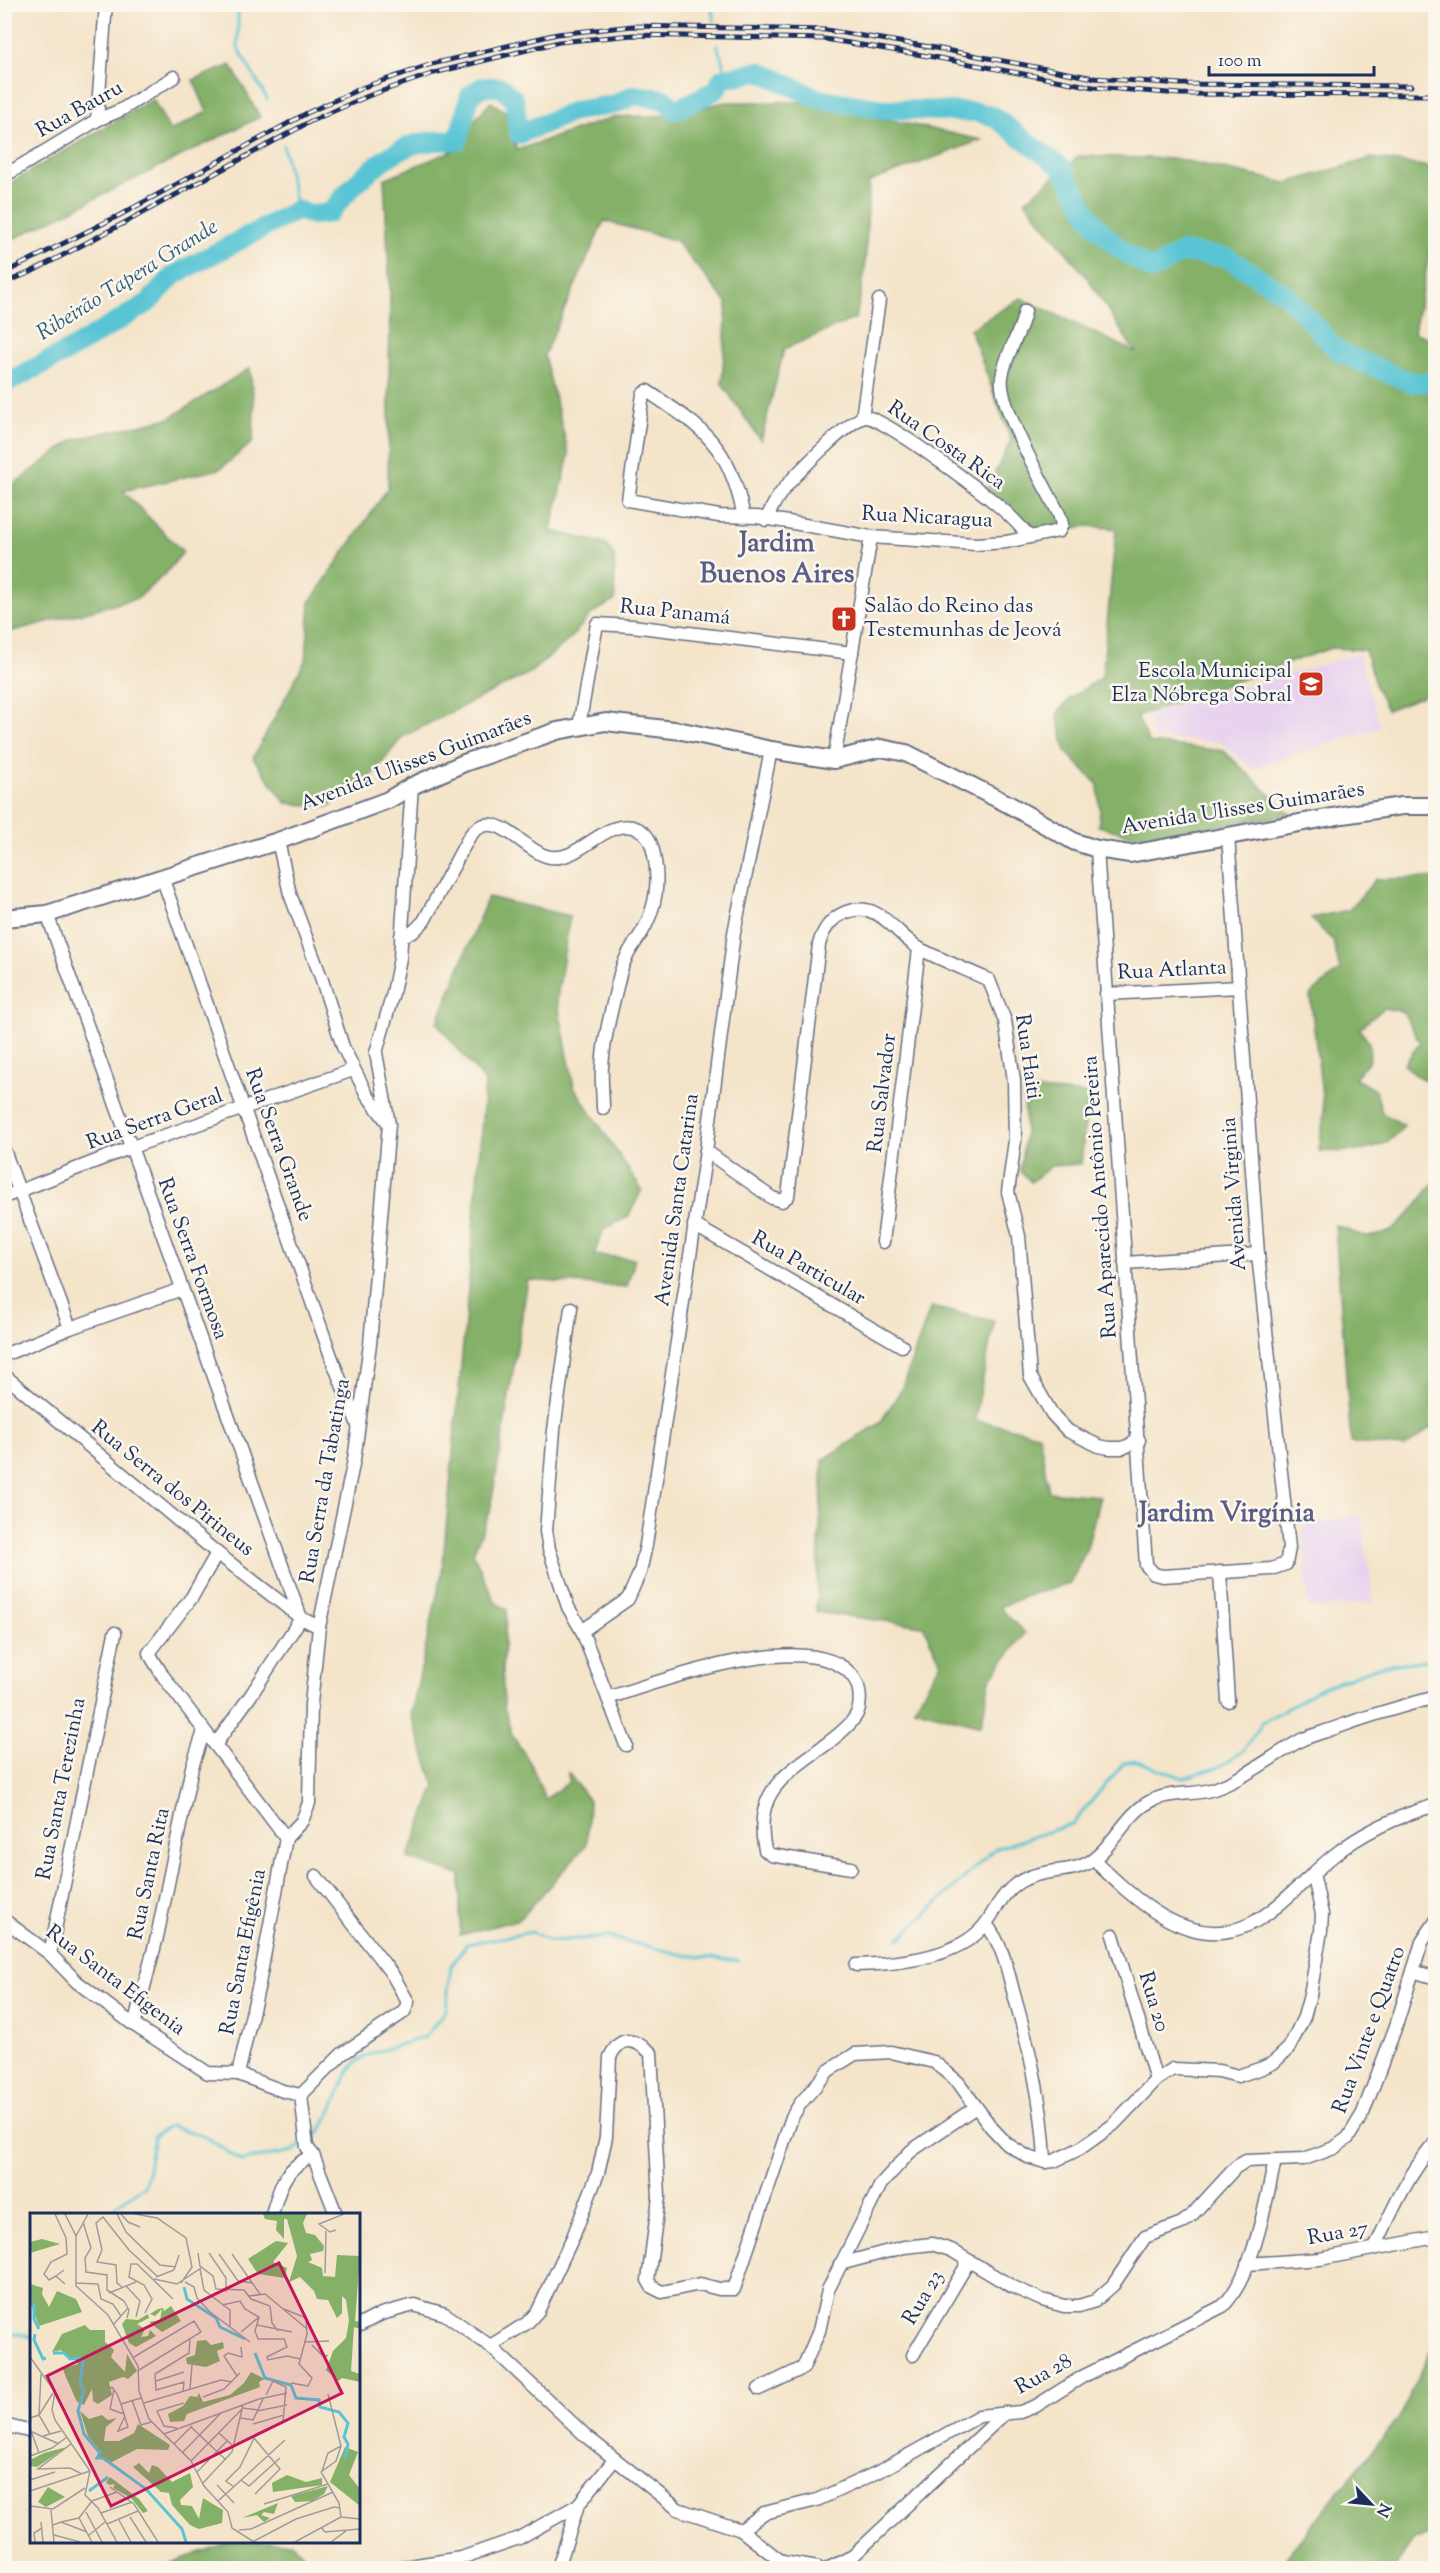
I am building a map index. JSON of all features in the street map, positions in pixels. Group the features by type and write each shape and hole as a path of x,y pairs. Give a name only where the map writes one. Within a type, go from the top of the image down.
{"main road":[{"name":"Avenida Ulisses Guimarães","path":"4,918 47,914 278,841 388,800 412,786 464,764 557,731 606,722 682,731 771,750 834,760 881,748 906,753 1008,804 1075,842 1096,849 1130,854 1402,806 1436,806"}],"street":[{"path":"97,120 106,4"},
{"name":"Rua Bauru","path":"4,176 97,120 121,110 174,77"},
{"path":"862,418 879,300"},
{"name":"Rua Nicaragua","path":"744,517 734,476 719,449 701,428 647,392 642,394 628,500 719,516 788,522 871,537 976,544 1056,532 1060,529 1062,521 1018,431 1002,385 1003,370 1025,311"},
{"name":"Rua Costa Rica","path":"766,520 774,503 794,477 853,421 862,418 881,421 900,434 992,501 1030,537"},
{"path":"834,760 871,537"},
{"name":"Rua Panamá","path":"579,726 597,624 632,626 852,653"},
{"name":"Avenida Santa Catarina","path":"582,1631 628,1599 640,1572 646,1545 706,1151 734,933 771,750"},
{"name":"Rua Serra da Tabatinga","path":"286,1838 302,1821 310,1795 312,1704 319,1628 345,1506 370,1344 389,1124 376,1053 397,977 412,786"},
{"path":"401,936 413,932 424,921 469,837 479,827 502,828 543,856 557,858 567,855 613,829 631,827 645,834 652,846 655,860 658,881 656,895 648,920 620,971 604,1053 603,1108"},
{"name":"Avenida Virginia","path":"1220,1572 1283,1567 1289,1556 1258,1254 1228,836"},
{"path":"278,841 290,894 322,980 343,1047 367,1095 389,1124"},
{"name":"Rua Aparecido Antônio Pereira","path":"1096,849 1146,1565 1154,1574 1163,1576 1220,1572"},
{"name":"Rua Serra Grande","path":"162,877 277,1196 332,1359 359,1426"},
{"name":"Rua Haiti","path":"706,1151 772,1198 780,1201 786,1199 789,1192 822,932 839,915 862,910 872,912 885,918 919,949 990,980 1005,1021 1014,1080 1015,1140 1008,1192 1019,1236 1030,1376 1052,1414 1068,1431 1099,1446 1109,1448 1123,1448 1139,1440"},
{"name":"Rua Serra Formosa","path":"47,914 301,1618"},
{"name":"Rua Salvador","path":"884,1242 919,949"},
{"name":"Rua Atlanta","path":"1106,994 1239,987"},
{"name":"Rua Serra Geral","path":"4,1197 132,1147 353,1070"},
{"path":"4,1150 70,1328"},
{"name":"Rua Particular","path":"694,1226 902,1346"},
{"path":"1125,1263 1258,1254"},
{"path":"4,1355 70,1328 182,1289"},
{"path":"571,1308 554,1430 546,1531 551,1557 568,1607 582,1631 626,1745"},
{"name":"Rua Serra dos Pirineus","path":"4,1375 217,1553 301,1618 319,1628"},
{"path":"217,1553 192,1598 149,1653 163,1676 286,1838"},
{"path":"1220,1572 1228,1701"},
{"path":"215,1745 301,1618"},
{"name":"Rua Santa Terezinha","path":"50,1954 115,1633"},
{"path":"608,1698 753,1657 803,1656 833,1662 845,1668 858,1683 860,1703 855,1717 836,1737 772,1790 763,1810 763,1827 765,1850 771,1855 851,1868"},
{"path":"856,1965 902,1962 941,1952 966,1942 986,1924 1004,1894 1025,1878 1079,1867 1094,1860 1150,1801 1163,1796 1213,1789 1268,1762 1302,1740 1370,1716 1436,1697"},
{"name":"Rua Santa Rita","path":"134,2025 157,1937 192,1767 204,1731"},
{"path":"1094,1860 1146,1906 1177,1924 1203,1931 1231,1931 1249,1925 1266,1914 1313,1873 1371,1830 1398,1816 1436,1805"},
{"name":"Rua Santa Efigênia","path":"238,2074 259,1984 286,1838"},
{"path":"490,2346 527,2323 538,2311 573,2237 597,2173 606,2137 610,2057 615,2046 625,2041 639,2043 651,2053 659,2197 648,2280 652,2287 662,2292 700,2284 719,2289 734,2289 792,2117 828,2071 855,2054 891,2052 921,2057 934,2062 958,2082 991,2127 1007,2144 1028,2157 1045,2162 1063,2158 1098,2137 1113,2126 1156,2080 1173,2069 1219,2071 1238,2076 1273,2063 1289,2048 1304,2018 1310,1995 1321,1931 1319,1894 1313,1873"},
{"path":"316,1876 400,1985 408,2002 404,2012 342,2054 301,2095 305,2132 310,2151 336,2213"},
{"name":"Rua Santa Efigenia","path":"4,1920 50,1954 77,1982 134,2025 208,2073 238,2074 283,2091 301,2095"},
{"name":"Rua Vinte e Quatro","path":"840,2264 917,2244 943,2246 1011,2286 1042,2300 1064,2306 1088,2304 1113,2285 1145,2237 1182,2223 1236,2167 1246,2161 1304,2159 1326,2151 1348,2138 1357,2127 1396,2026 1422,1942 1436,1921"},
{"path":"986,1924 1000,1946 1021,2018 1041,2110 1045,2162"},
{"name":"Rua 20","path":"1113,1935 1156,2080"},
{"path":"1413,1971 1436,1978"},
{"path":"759,2389 803,2368 819,2331 828,2290 873,2197 891,2172 911,2151 976,2107"},
{"path":"1375,2248 1398,2196 1422,2158 1436,2142"},
{"path":"272,2213 280,2183 310,2151"},
{"name":"Rua 28","path":"741,2530 764,2513 817,2500 878,2472 979,2416 1020,2412 1036,2406 1082,2377 1223,2306 1235,2292 1247,2264 1275,2161"},
{"name":"Rua 27","path":"1247,2264 1320,2259 1436,2237"},
{"name":"Rua 23","path":"912,2355 969,2260"},
{"path":"360,2325 381,2314 414,2305 445,2314 490,2346 614,2460 678,2509 741,2530 782,2562 818,2568"},
{"path":"829,2568 852,2556 1005,2413"},
{"path":"4,2425 30,2432"},
{"path":"558,2568 578,2505 614,2460"},
{"path":"397,2568 461,2558 519,2538 578,2505"}],"shaded area":[{"name":"Escola Municipal Elza Nóbrega Sobral","path":"1359,654 1380,727 1252,768 1220,742 1152,738 1149,714"},
{"path":"1361,1515 1374,1602 1308,1609 1303,1526"}],"green space":[{"path":"231,65 260,117 5,243 5,186 153,99 170,131 207,112 193,80"},
{"path":"491,102 506,112 517,150 614,117 672,115 725,102 808,102 981,140 869,182 865,271 856,318 784,349 761,441 722,384 727,303 675,240 604,221 544,355 569,455 551,531 604,543 614,555 615,600 590,615 571,638 531,672 402,737 368,781 328,807 286,803 253,758 306,659 310,602 388,488 390,291 384,179 464,146 468,127"},
{"path":"1079,156 1178,159 1287,183 1372,158 1436,168 1435,226 1414,332 1435,341 1435,683 1423,696 1387,710 1375,685 1365,650 1331,648 1137,716 1149,743 1224,751 1291,815 1163,834 1130,835 1098,826 1100,811 1098,785 1066,752 1057,714 1070,698 1102,677 1116,529 1088,526 1028,534 986,491 1011,440 970,329 1021,298 1135,352 1088,279 1025,201"},
{"path":"250,368 254,405 253,442 220,469 123,491 183,552 165,574 138,598 5,633 5,487 14,484 73,440 170,418"},
{"path":"1435,878 1435,1084 1417,1076 1404,1064 1420,1043 1403,1012 1384,1008 1359,1029 1369,1042 1370,1059 1355,1078 1376,1091 1382,1113 1404,1125 1396,1135 1377,1147 1343,1152 1319,1151 1324,1112 1310,995 1340,970 1333,941 1311,918 1349,910 1376,879"},
{"path":"488,897 570,916 557,999 574,1087 642,1190 628,1217 604,1229 594,1255 635,1259 627,1287 528,1280 490,1512 473,1553 495,1602 507,1610 502,1670 504,1707 512,1735 531,1764 545,1799 568,1783 568,1772 589,1801 587,1844 520,1919 460,1935 460,1875 408,1858 435,1786 411,1715 442,1572 485,1082 437,1023"},
{"path":"1024,1089 1088,1094 1081,1164 1051,1166 1031,1182 1020,1171 1025,1132"},
{"path":"1435,1181 1435,1431 1432,1427 1405,1447 1351,1443 1335,1225 1362,1235 1374,1236 1385,1233 1404,1219"},
{"path":"931,1307 994,1321 975,1420 1039,1434 1049,1492 1100,1496 1087,1548 1070,1584 1035,1593 999,1607 1025,1633 990,1679 981,1726 914,1708 941,1663 923,1626 816,1612 823,1460 880,1423 901,1390"},
{"path":"1435,2342 1435,2533 1414,2540 1395,2568 1286,2568 1281,2563 1399,2418"},
{"path":"226,2543 293,2543 316,2568 158,2568"}],"waterway":[{"path":"238,4 238,48 267,99"},
{"path":"711,4 714,21"},
{"path":"717,45 728,78"},
{"name":"Ribeirão Tapera Grande","path":"4,384 70,350 148,303 174,275 297,210 313,215 330,213 346,193 366,174 400,150 423,142 458,140 470,95 482,87 501,87 514,99 519,134 575,111 616,104 634,95 663,99 676,110 716,90 722,79 759,71 819,99 883,109 976,112 994,117 1062,168 1094,224 1120,249 1152,270 1182,252 1226,257 1285,294 1339,352 1412,383 1436,381"},
{"path":"283,145 297,210"},
{"path":"899,1939 995,1849 1072,1824 1124,1763 1134,1760 1183,1778 1219,1767 1243,1751 1263,1722 1321,1688 1381,1666 1436,1659"},
{"path":"309,2140 319,2133 333,2108 346,2076 356,2062 373,2053 425,2037 446,2010 451,1966 467,1944 532,1932 550,1941 608,1937 684,1955 739,1961"},
{"path":"112,2213 116,2205 145,2186 154,2136 169,2126 205,2136 241,2161 293,2151 303,2144"},
{"path":"4,2327 11,2332 30,2337"}],"railway":[{"path":"4,273 120,215 307,113 364,87 432,64 557,34 633,26 826,30 1094,78 1181,84 1411,86"},
{"path":"4,283 29,273 124,223 311,121 368,96 434,73 559,42 633,35 825,39 1093,87 1180,94 1436,95"}],"place":[{"name":"Salão do Reino das Testemunhas de Jeová","path":"844,619"},
{"name":"Escola Municipal Elza Nóbrega Sobral","path":"1311,684"}],"district":[{"name":"Jardim Buenos Aires","path":"777,560"},
{"name":"Jardim Virgínia","path":"1227,1514"}]}
